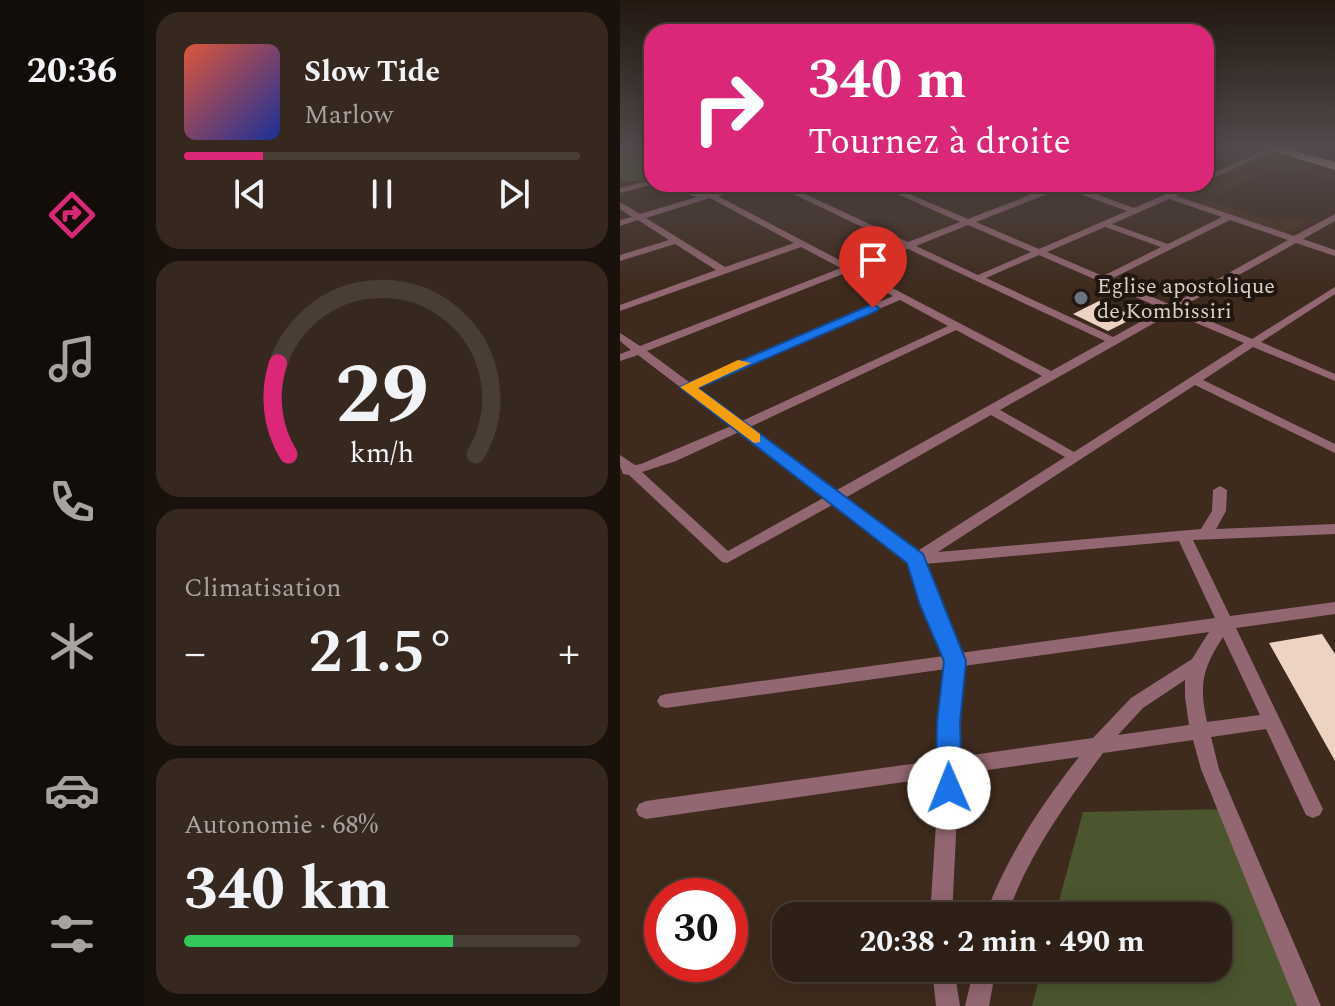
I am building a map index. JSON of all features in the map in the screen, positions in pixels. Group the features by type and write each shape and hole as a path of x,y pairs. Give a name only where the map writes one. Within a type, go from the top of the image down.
{"street":[{"path":"704,195 1051,376"},
{"path":"620,223 712,195"},
{"path":"800,195 1113,341"},
{"path":"906,195 1335,378"},
{"path":"620,358 1038,195"},
{"path":"1093,195 1135,211"},
{"path":"979,278 1168,196 1335,253"},
{"path":"620,205 724,271"},
{"path":"1102,280 1229,217"},
{"path":"620,459 624,473 727,558 1335,217"},
{"path":"1105,224 1168,247"},
{"path":"620,258 677,240"},
{"path":"620,308 800,244"},
{"path":"916,559 1335,290"},
{"path":"687,387 899,297"},
{"path":"624,473 662,461 714,434 740,427 956,326"},
{"path":"620,336 916,559 930,605 955,661 942,902"},
{"path":"1194,380 1335,449"},
{"path":"991,410 1074,457"},
{"path":"1205,534 1219,511 1220,490"},
{"path":"916,559 1205,534 1335,529"},
{"path":"1184,536 1313,809"},
{"path":"666,701 1335,608"},
{"path":"1225,622 1199,663 1193,680 1201,731 1210,769 1309,1006"},
{"path":"1000,902 1022,857 1099,746 1135,704 1199,663"},
{"path":"646,810 1271,721"},
{"path":"945,982 948,1006"},
{"path":"977,1006 982,982"}],"shaded area":[{"path":"1218,195 1207,200 1274,223 1289,217 1307,223 1284,235 1169,196"}],"green space":[{"path":"1226,809 1309,1006 1032,1006 1038,982 1232,982 1232,902 1059,902 1083,812"}],"building":[{"path":"1099,301 1136,317 1108,331 1073,314"},
{"path":"1322,634 1335,654 1335,761 1269,643"}],"slow traffic":[{"path":"743,363 687,387 754,438"}],"place":[{"name":"Eglise apostolique de Kombissiri","path":"1081,298"}],"route":[{"path":"873,308 687,387 916,559 930,605 955,661 949,723 949,788"}]}
